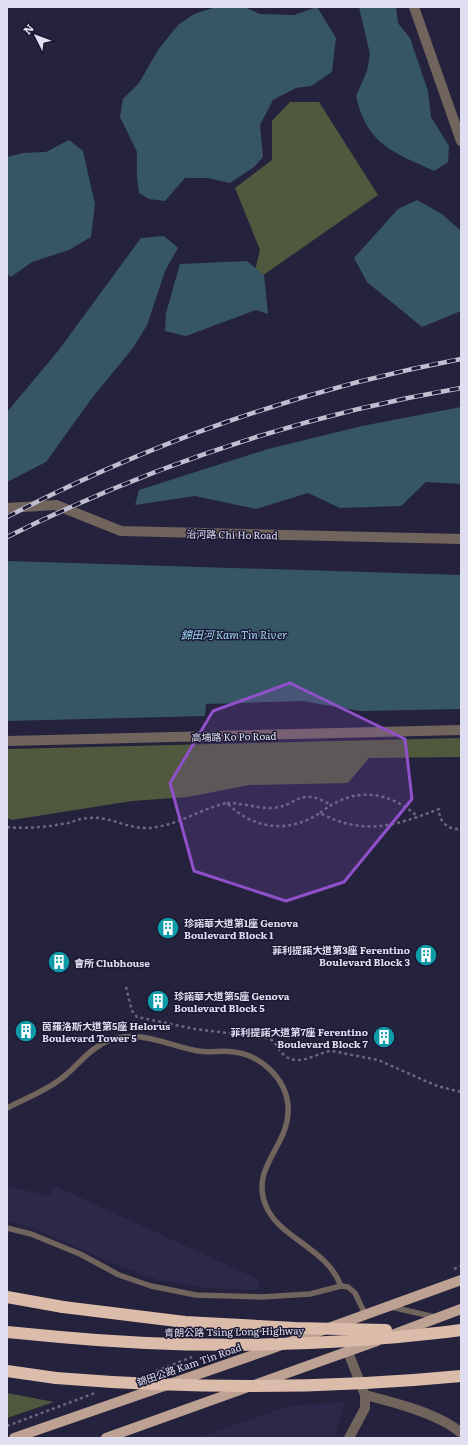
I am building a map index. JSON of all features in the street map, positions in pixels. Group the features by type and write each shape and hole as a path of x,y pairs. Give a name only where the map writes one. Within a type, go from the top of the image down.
{"highway":[{"path":"7,1296 63,1307 185,1322 295,1328 446,1332"},
{"name":"青朗公路 Tsing Long Highway","path":"7,1332 120,1343 182,1345 293,1343 411,1336 461,1330"},
{"path":"7,1371 56,1378 106,1382 286,1387 461,1376"}],"main road":[{"name":"錦田公路 Kam Tin Road","path":"14,1438 461,1280"},
{"path":"106,1438 348,1352 461,1309"}],"street":[{"path":"414,7 461,141"},
{"name":"治河路 Chi Ho Road","path":"7,508 56,505 121,531 461,539"},
{"name":"高埔路 Ko Po Road","path":"7,741 461,730"},
{"path":"348,1352 366,1395 365,1408 349,1438"},
{"path":"366,1395 400,1403 449,1424 461,1433"}],"lane":[{"path":"7,1108 58,1081 100,1044 117,1037 136,1036 199,1051 237,1052 258,1060 267,1067 281,1085 288,1104 287,1124 284,1134 264,1172 262,1190 266,1206 276,1220 330,1265 341,1286"},
{"path":"7,1228 30,1234 80,1254 119,1275 152,1286 196,1295 268,1296 310,1294 341,1286 348,1287 355,1293 365,1314"},
{"path":"388,1307 437,1317"}],"path":[{"path":"227,802 243,817 263,825 274,826 298,824 320,813 331,805 358,795 380,796 400,803 418,817"},
{"path":"7,826 32,828 50,826 78,819 99,817 134,826 156,827 175,822 198,811 227,802 269,808 283,805 297,799 312,797 331,805"},
{"path":"320,813 341,822 364,827 392,825 418,817 439,808 441,819 444,824 454,829 461,829"},
{"path":"126,987 132,1011 137,1017 195,1029 267,1038 275,1042 284,1055 293,1059 305,1059 325,1052 332,1052 378,1060 437,1086 461,1092"},
{"path":"149,1374 199,1354"},
{"path":"7,1426 98,1392"}],"highlighted area":[{"path":"290,683 405,739 412,799 344,882 286,901 194,871 170,783 213,711"}],"shaded area":[{"path":"7,1186 49,1196 55,1186 258,1279 259,1290 207,1288 158,1280 116,1265 38,1230 7,1221"},
{"path":"345,1402 334,1438 196,1438 289,1406"}],"green space":[{"path":"290,102 319,102 378,195 252,283 260,250 235,188 272,160 272,121"},
{"path":"461,738 461,757 369,758 348,783 249,785 188,797 132,801 12,820 7,818 7,749"},
{"path":"7,1393 54,1402 7,1418"}],"water":[{"path":"216,7 244,7 260,14 294,15 317,7 336,38 332,72 311,86 296,88 273,100 260,125 263,157 254,167 230,183 207,178 185,178 165,201 149,199 139,193 137,152 120,117 123,99 139,83 158,50 178,25 194,14"},
{"path":"359,7 396,7 398,23 410,38 428,91 431,117 449,146 448,162 434,171 394,152 384,145 367,126 361,113 356,96 367,71 370,54"},
{"path":"69,140 83,151 95,204 91,237 69,250 32,262 11,277 7,274 7,157 23,153 46,152"},
{"path":"417,200 442,214 461,231 461,311 422,327 367,282 354,258 398,209"},
{"path":"164,236 178,248 165,271 147,325 133,348 92,398 46,462 7,482 7,412 58,351 141,238"},
{"path":"247,261 264,275 268,314 256,310 186,336 165,331 166,313 180,264"},
{"path":"461,407 461,484 426,482 401,506 340,508 308,493 256,509 195,496 135,505 139,490 268,449 362,426"},
{"name":"錦田河 Kam Tin River","path":"7,561 461,575 461,709 360,711 302,701 206,704 205,716 7,721"}],"railway":[{"path":"7,517 116,465 172,442 228,422 343,386 402,371 461,359"},
{"path":"7,537 61,511 116,488 228,446 286,428 344,413 402,399 461,388"}],"place":[{"name":"珍諾華大道第1座 Genova Boulevard Block 1","path":"168,928"},
{"name":"菲利提諾大道第3座 Ferentino Boulevard Block 3","path":"426,955"},
{"name":"會所 Clubhouse","path":"59,962"},
{"name":"珍諾華大道第5座 Genova Boulevard Block 5","path":"158,1001"},
{"name":"茵羅洛斯大道第5座 Helorus Boulevard Tower 5","path":"26,1031"},
{"name":"菲利提諾大道第7座 Ferentino Boulevard Block 7","path":"384,1037"}]}
